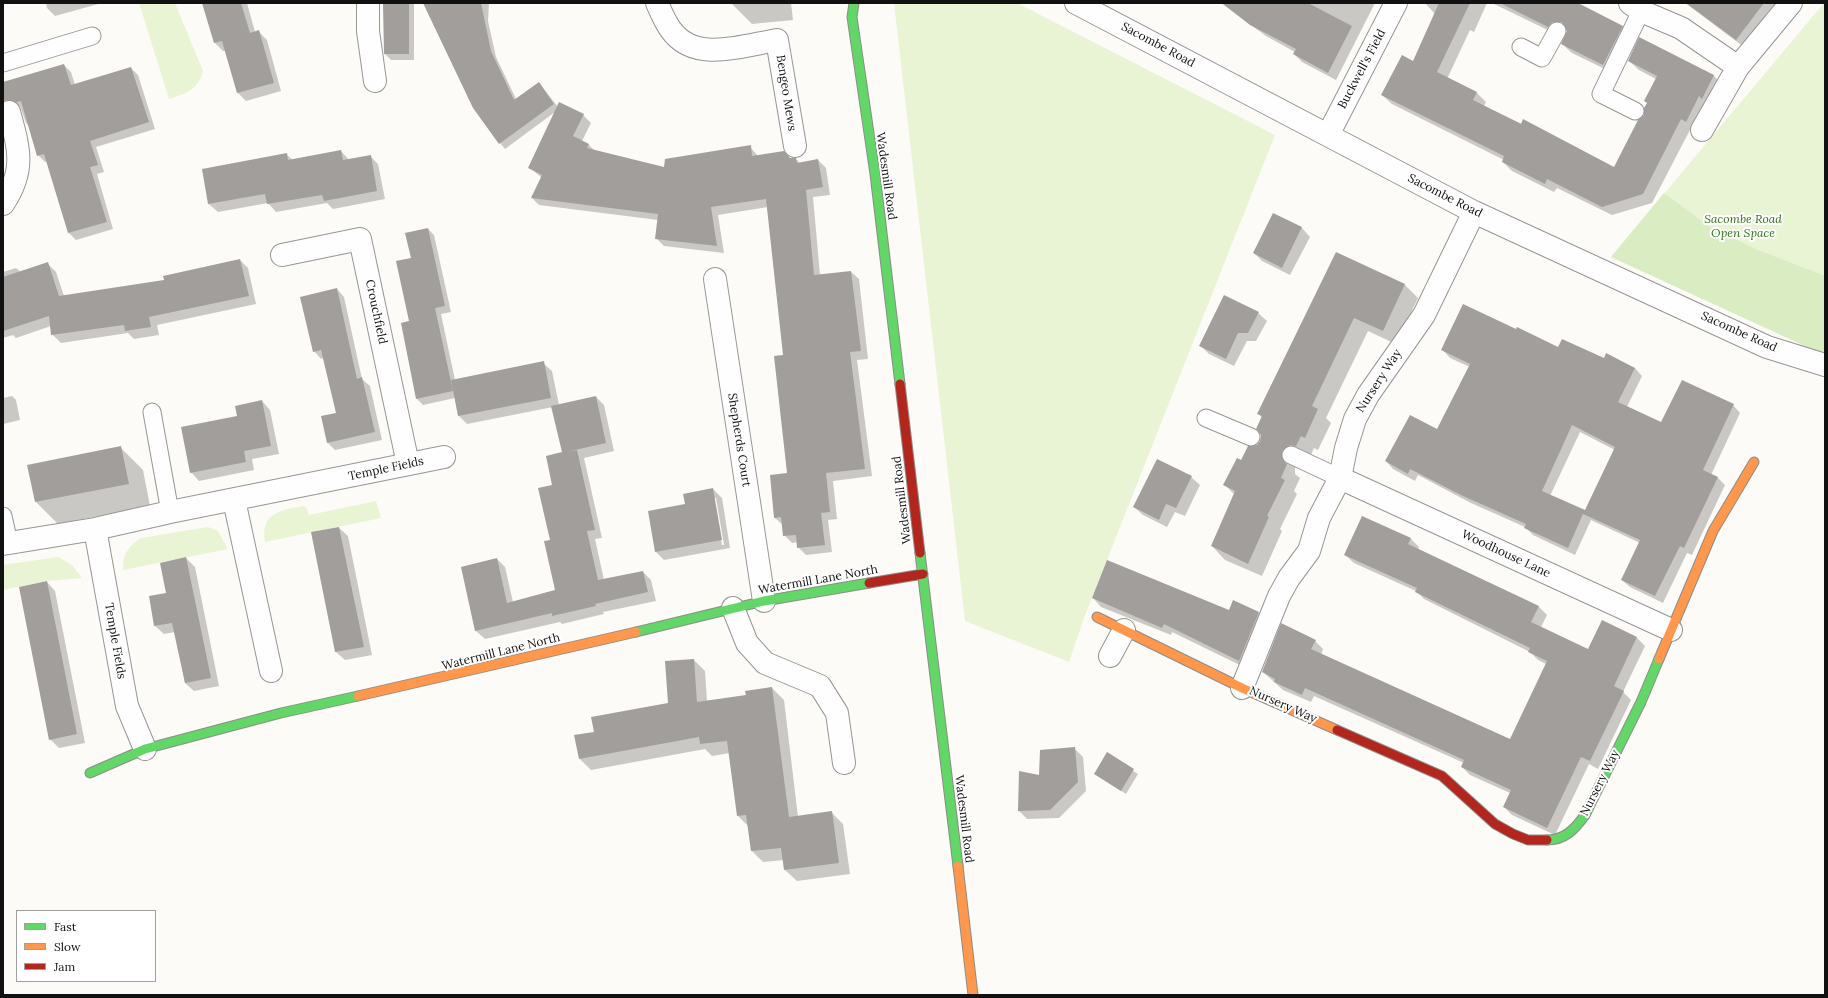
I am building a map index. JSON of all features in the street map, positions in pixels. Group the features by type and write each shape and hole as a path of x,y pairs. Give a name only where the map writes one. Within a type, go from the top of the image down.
{"street":[{"path":"368,3 368,31 375,81"},
{"name":"Bengeo Mews","path":"657,3 672,31 681,40 697,48 714,50 777,40 795,146"},
{"name":"Wadesmill Road","path":"854,3 852,17 875,174 972,995"},
{"name":"Sacombe Road","path":"1076,3 1474,212 1767,346 1825,365"},
{"name":"Buckwell's Field","path":"1328,135 1396,3"},
{"path":"1702,130 1738,67 1791,3"},
{"path":"1636,7 1680,28 1738,67"},
{"path":"3,204 8,197 19,169 19,147 9,112"},
{"name":"Nursery Way","path":"1242,688 1279,596 1289,578 1309,551 1319,518 1340,478 1346,448 1355,419 1368,395 1424,315 1474,212"},
{"name":"Crouchfield","path":"282,255 360,239 408,464"},
{"name":"Shepherds Court","path":"715,279 764,601"},
{"name":"Temple Fields","path":"6,544 95,529 170,512 444,457"},
{"name":"Nursery Way","path":"1097,617 1242,688 1442,776 1495,824 1512,834 1528,840 1553,840 1565,836 1576,828 1585,815 1641,702 1713,531 1754,462"},
{"name":"Woodhouse Lane","path":"1340,478 1671,630"},
{"path":"234,500 271,672"},
{"name":"Temple Fields","path":"95,529 127,706 145,749"},
{"name":"Watermill Lane North","path":"90,773 145,749 281,712 435,680 764,601 923,574"},
{"path":"733,608 747,643 765,663 820,686 837,713 844,763"},
{"path":"1110,656 1124,630"}],"lane":[{"path":"1635,111 1601,94 1636,7"},
{"path":"1521,47 1542,58 1557,31"},
{"path":"3,63 92,36"},
{"path":"152,412 170,512"},
{"path":"1206,418 1251,437"},
{"path":"1291,455 1340,478"},
{"path":"3,516 6,544"}],"green space":[{"path":"139,3 175,3 203,71 195,87 186,93 169,99"},
{"path":"894,3 1017,3 1275,135 1084,618 1069,662 965,621"},
{"name":"Sacombe Road Open Space","path":"1824,3 1825,352 1805,346 1611,257"},
{"path":"1664,193 1710,227 1758,250 1825,276 1825,352 1805,346 1611,257"},
{"path":"376,501 381,518 265,542 264,532 269,519 287,509 303,506 306,507 309,515"},
{"path":"208,527 218,531 228,549 123,570 127,551 141,538"},
{"path":"58,557 72,565 82,578 47,581 3,590 3,565"}],"building":[{"path":"202,3 241,3 250,33 259,30 274,83 237,93 222,41 214,43"},
{"path":"383,3 409,3 409,54 384,54"},
{"path":"423,3 481,3 491,51 514,100 539,82 554,104 499,144 473,108"},
{"path":"1222,3 1308,3 1352,26 1328,73 1293,54 1296,49 1250,25"},
{"path":"1439,3 1470,3 1437,72 1477,92 1473,100 1521,124 1523,119 1614,167 1638,120 1644,115 1644,108 1647,103 1644,101 1657,76 1628,61 1639,37 1714,75 1702,99 1699,96 1686,122 1681,119 1643,194 1602,207 1547,179 1545,184 1502,162 1504,156 1381,95 1402,55 1413,61"},
{"path":"1500,3 1578,3 1623,26 1603,65 1561,44 1567,31 1562,22 1552,22 1548,27"},
{"path":"1686,3 1764,3 1736,40"},
{"path":"64,64 71,85 131,67 149,122 90,141 98,165 90,167 107,222 68,233 44,154 37,156 21,101 3,101 3,82"},
{"path":"559,102 584,114 573,136 589,144 587,148 664,167 665,159 751,145 752,156 784,151 790,158 796,158 797,163 818,159 823,187 806,190 814,275 851,271 861,351 850,352 865,469 826,473 830,512 821,513 825,545 797,548 796,535 783,536 781,517 774,518 770,475 787,473 774,356 783,355 766,199 711,207 717,246 655,239 658,214 531,198 542,175 528,168"},
{"path":"341,150 343,160 371,155 377,191 324,201 322,195 267,204 265,194 208,204 202,169 287,153 288,160"},
{"path":"1273,213 1302,227 1282,268 1253,253"},
{"path":"428,228 445,306 435,308 453,391 416,399 401,323 409,321 396,261 411,258 405,233"},
{"path":"1336,252 1405,284 1383,331 1354,318 1312,406 1318,409 1305,438 1301,436 1296,446 1290,445 1282,451 1283,460 1287,464 1281,478 1285,480 1267,516 1269,517 1248,564 1211,546 1235,491 1223,485 1237,458 1241,460 1248,446 1257,445 1260,441 1261,435 1256,429 1262,416 1257,414"},
{"path":"240,259 249,296 149,317 151,327 125,331 124,325 51,335 49,316 3,331 3,277 48,262 59,296 164,280 163,276"},
{"path":"337,288 357,379 362,377 375,432 327,443 321,416 336,413 321,350 313,352 300,297"},
{"path":"1224,295 1259,312 1248,333 1238,333 1226,359 1199,346"},
{"path":"1463,304 1516,329 1517,327 1558,347 1562,339 1604,358 1606,353 1635,368 1618,402 1661,422 1682,380 1734,404 1703,470 1718,477 1684,548 1680,546 1655,596 1621,580 1640,540 1583,514 1568,548 1524,528 1526,524 1463,496 1410,469 1408,474 1385,461 1410,415 1437,429 1470,364 1441,350","holes":["1572,425 1615,447 1585,510 1542,491"]},
{"path":"544,361 551,398 458,416 451,380"},
{"path":"596,396 606,443 566,452 577,450 595,530 587,531 598,580 643,571 648,592 595,604 596,606 552,616 552,613 475,631 461,567 497,558 507,603 555,590 544,541 550,540 538,488 552,485 546,456 562,452 551,406"},
{"path":"262,400 271,446 244,451 246,462 190,473 181,427 237,416 235,406"},
{"path":"121,446 129,484 35,502 27,465"},
{"path":"1157,459 1192,476 1176,508 1166,504 1159,520 1133,507"},
{"path":"713,488 722,540 655,552 648,511 685,504 683,494"},
{"path":"1362,516 1411,538 1408,544 1539,606 1531,622 1588,649 1602,620 1637,637 1614,686 1624,691 1590,761 1581,757 1547,828 1503,807 1511,790 1461,767 1464,760 1305,688 1302,695 1274,682 1275,679 1262,672 1281,623 1316,640 1311,649 1510,739 1547,661 1528,652 1530,648 1415,592 1417,588 1344,555"},
{"path":"339,527 364,647 335,652 311,532"},
{"path":"186,557 211,678 185,683 172,623 154,626 149,596 166,593 160,563"},
{"path":"1107,560 1229,610 1233,600 1259,612 1239,661 1164,624 1162,628 1092,598"},
{"path":"47,581 77,734 49,740 19,587"},
{"path":"694,659 697,702 746,695 745,691 772,687 789,817 832,811 839,863 784,870 781,848 751,851 746,815 737,816 727,741 700,744 699,737 579,759 574,735 594,732 591,717 668,703 665,661"},
{"path":"1075,747 1078,782 1050,810 1018,811 1019,771 1039,775 1040,750"},
{"path":"1107,752 1134,769 1121,791 1094,774"}],"traffic: fast":[{"path":"854,3 852,17 875,174 900,384"},
{"path":"920,553 958,866"},
{"path":"636,632 764,601 869,583"},
{"path":"1547,840 1553,840 1569,833 1585,815 1641,702 1659,659"},
{"path":"90,773 145,749 281,713 358,696"}],"traffic: slow":[{"path":"1659,659 1713,531 1754,462"},
{"path":"1097,617 1242,688 1337,730"},
{"path":"358,696 636,632"},
{"path":"958,866 973,995"}],"traffic: jam":[{"path":"900,384 920,553"},
{"path":"869,583 923,574"},
{"path":"1337,730 1442,776 1495,824 1513,834 1528,840 1547,840"}]}
